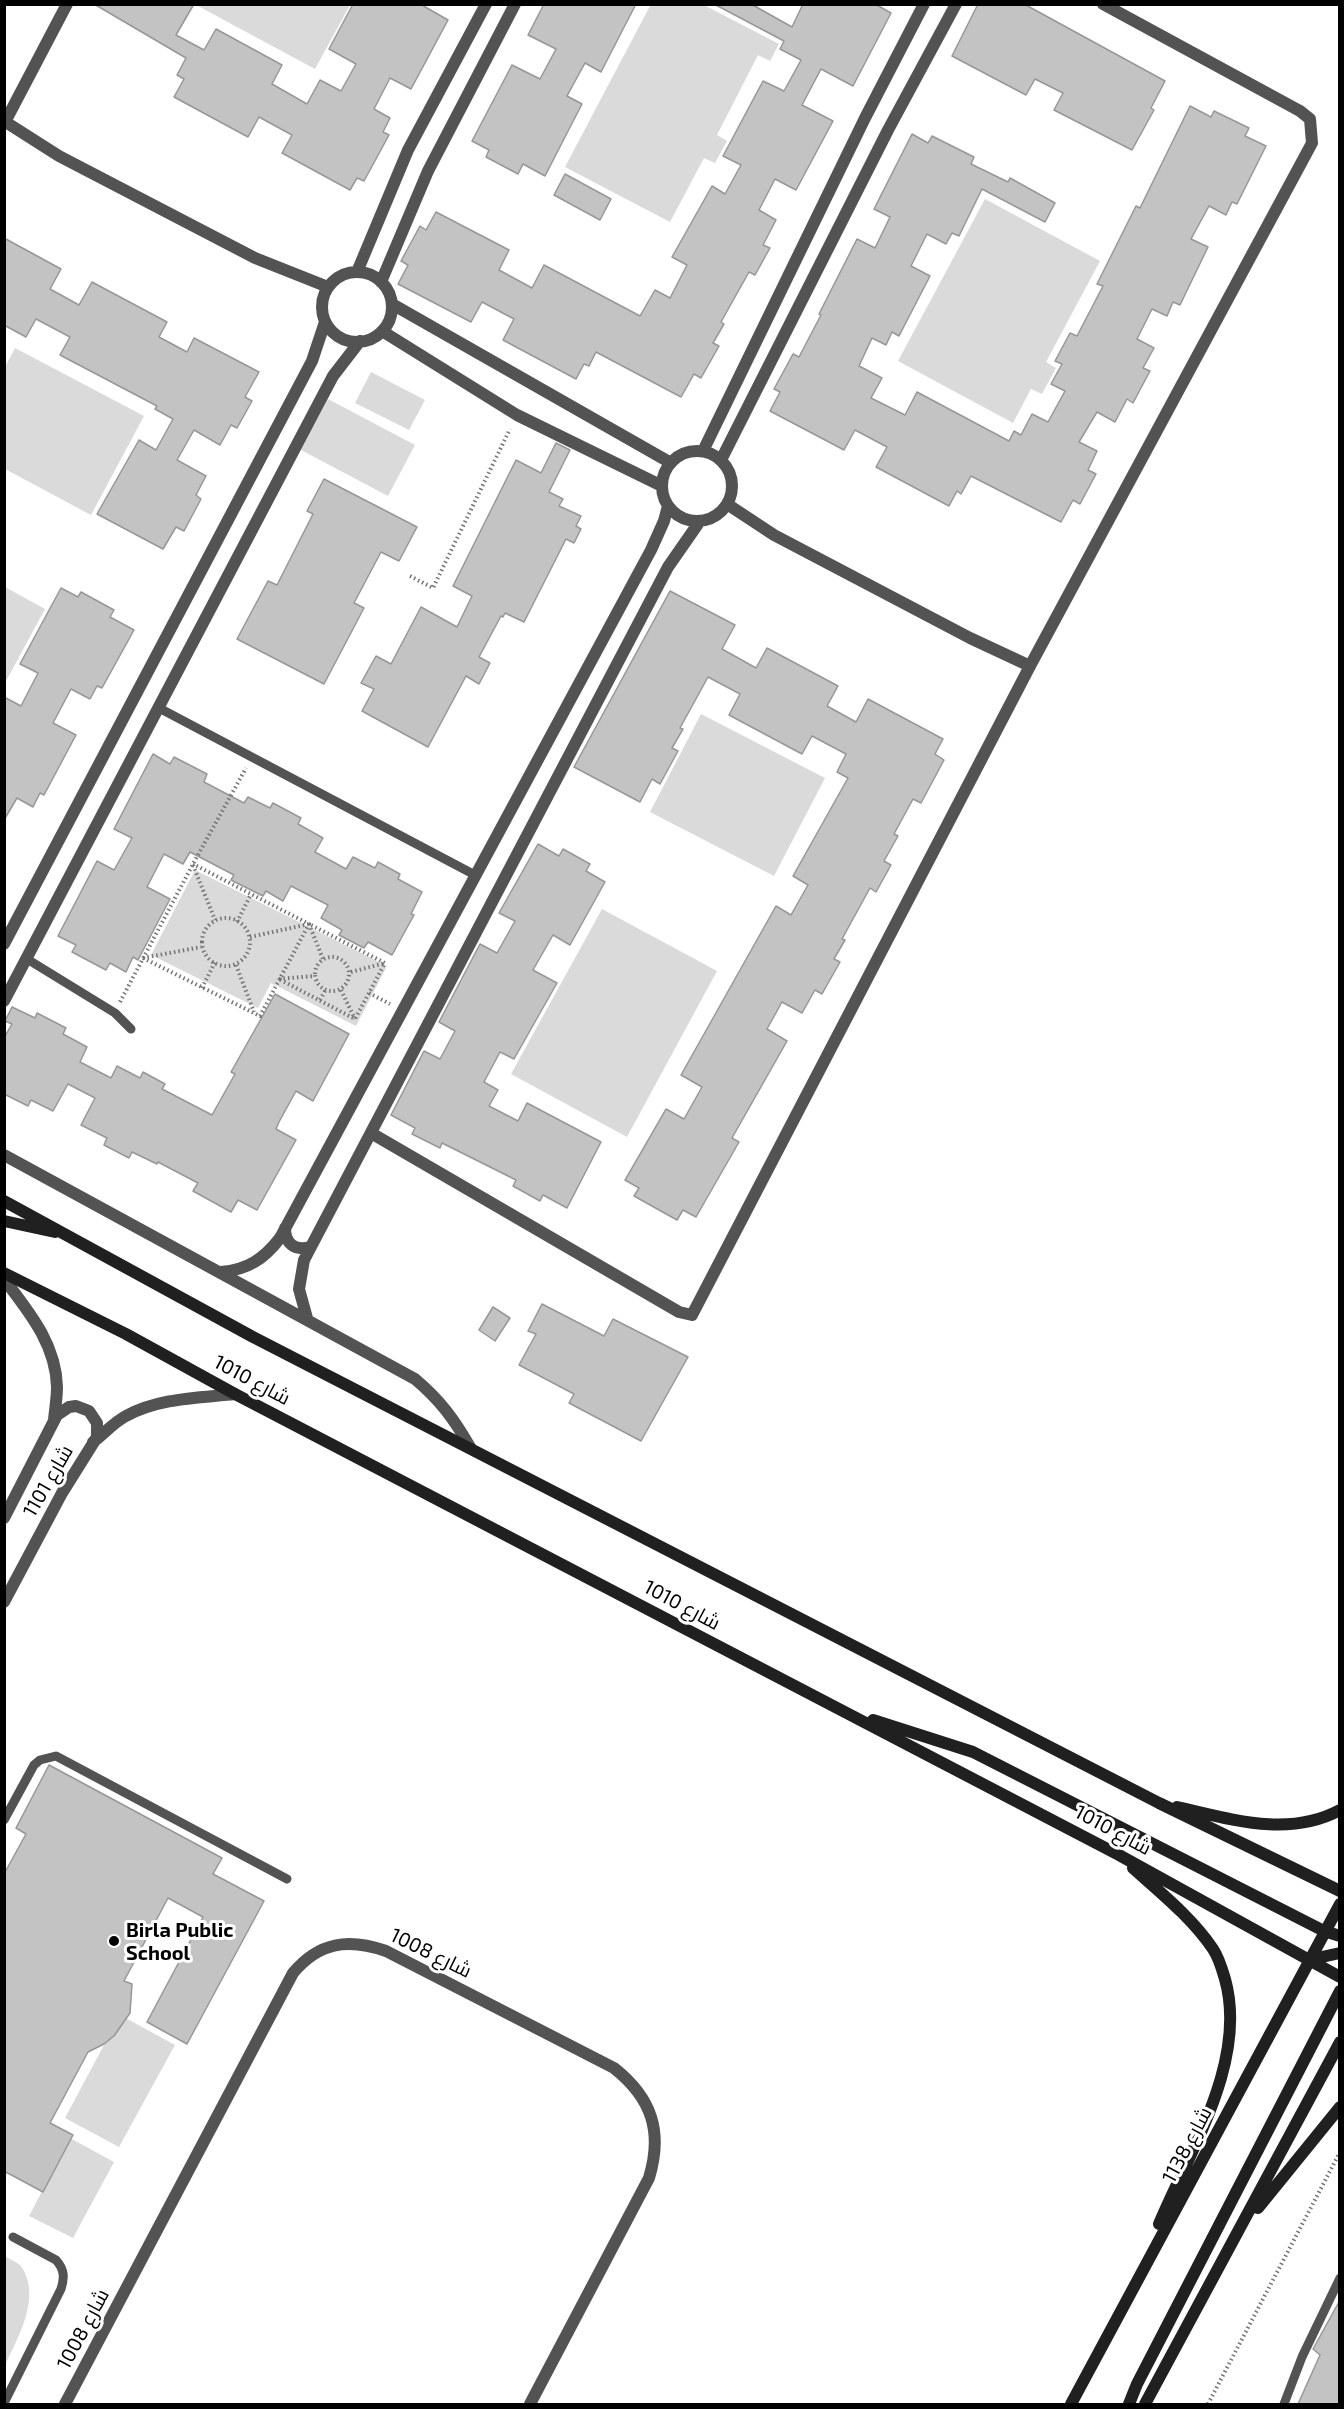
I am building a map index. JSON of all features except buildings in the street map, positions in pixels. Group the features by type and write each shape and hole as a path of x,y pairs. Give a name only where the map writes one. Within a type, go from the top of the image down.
{"street":[{"path":"67,4 5,122 59,156 245,252 328,287"},
{"path":"357,272 408,150 486,4"},
{"path":"381,282 428,171 515,4"},
{"path":"703,452 865,118 924,4"},
{"path":"721,460 888,130 956,4"},
{"path":"370,1133 679,1312 692,1315 1030,666 1312,143 1310,119 1300,111 1103,4"},
{"path":"357,272 370,274 381,282 389,292 392,304 390,318 382,331 371,339 360,341 342,338 332,332 325,322 322,308 328,287 340,276 357,272"},
{"path":"392,304 671,463"},
{"path":"5,942 309,367 318,348 325,322"},
{"path":"382,331 517,415 662,486"},
{"path":"4,1000 333,376 360,341"},
{"path":"703,452 721,460 727,467 732,485 727,504 711,518 700,521 688,520 677,515 668,506 662,486 663,477 671,463 686,453 703,452"},
{"path":"727,504 774,535 970,638 1030,666"},
{"path":"221,1272 249,1266 261,1259 271,1250 285,1228 654,543 668,506"},
{"path":"307,1318 302,1303 300,1282 304,1260 310,1247 668,567 700,521"},
{"path":"4,1155 307,1318 415,1379 437,1398 456,1421 470,1447"},
{"name":"شارع 1010","path":"4,1202 253,1337 1159,1803 1340,1891"},
{"path":"4,1221 62,1233"},
{"path":"285,1228 287,1241 292,1246 310,1247"},
{"name":"شارع 1010","path":"4,1273 126,1334 235,1394 1119,1855 1340,1977"},
{"name":"شارع 1101","path":"4,1279 40,1326 53,1357 57,1387 54,1422"},
{"name":"شارع 1101","path":"93,1443 125,1416 147,1407 171,1400 235,1394"},
{"name":"شارع 1101","path":"4,1518 57,1415 69,1407 76,1406 89,1410 94,1416 98,1430 93,1443 4,1602"},
{"path":"843,1711 973,1752 1324,1931 1340,1936"},
{"path":"1159,1803 1263,1826 1301,1823 1340,1810"},
{"path":"1119,1855 1175,1907 1214,1950 1221,1967 1230,2005 1227,2058 1217,2090 1132,2289"},
{"name":"شارع 1138","path":"1071,2404 1340,1904"},
{"name":"شارع 1008","path":"66,2404 293,1973 308,1957 327,1947 357,1944 386,1951 614,2068 628,2079 648,2108 654,2125 656,2143 649,2178 530,2404"},
{"path":"1308,1960 1340,1953"},
{"path":"1129,2404 1137,2384 1340,1991"},
{"path":"1145,2404 1340,2042"},
{"path":"1238,2232 1340,2107"}],"lane":[{"path":"159,708 475,875"},
{"path":"27,959 115,1013 131,1029"},
{"path":"4,1821 34,1765 40,1760 56,1756 287,1879"},
{"path":"4,2403 61,2289 64,2276 56,2260 13,2237"},
{"path":"1284,2404 1302,2357 1340,2278"}],"path":[{"path":"410,576 433,588 517,415"},
{"path":"115,1013 252,757"},
{"path":"193,864 384,963"},
{"path":"193,864 214,920"},
{"path":"237,922 251,894"},
{"path":"228,918 237,922 247,929 250,937 248,951 236,965 226,966 215,962 204,953 201,947 205,931 214,920 228,918"},
{"path":"143,958 260,1016 309,924"},
{"path":"250,937 309,924"},
{"path":"309,924 323,959"},
{"path":"143,958 201,947"},
{"path":"341,990 326,989 319,984 314,976 315,970 323,959 335,957 342,960 351,972"},
{"path":"202,988 215,962"},
{"path":"351,972 384,963"},
{"path":"355,1018 384,963"},
{"path":"236,965 254,1012"},
{"path":"341,990 351,972"},
{"path":"279,979 314,976"},
{"path":"279,979 355,1018"},
{"path":"320,1000 326,989"},
{"path":"341,990 355,1018"},
{"path":"369,993 402,1011"},
{"path":"1208,2404 1340,2152"}],"shaded area":[{"path":"199,4 350,5 315,69 198,6"},
{"path":"651,4 704,5 779,44 770,61 758,55 717,135 727,141 715,163 704,158 670,222 565,167"},
{"path":"985,199 1100,261 1046,362 1056,368 1042,394 1031,389 1013,423 898,361"},
{"path":"15,348 144,416 91,515 5,469 5,367"},
{"path":"371,372 425,400 409,430 355,403"},
{"path":"328,399 415,445 388,496 301,450"},
{"path":"5,587 45,609 5,683"},
{"path":"701,714 825,778 774,876 650,812"},
{"path":"195,870 387,966 356,1026 271,983 258,1008 151,955"},
{"path":"602,909 717,971 627,1137 511,1074"},
{"path":"120,2015 175,2045 119,2147 65,2118"},
{"path":"70,2138 114,2162 73,2238 29,2216"},
{"path":"5,2256 21,2266 27,2278 29,2303 21,2330 5,2365"}],"place":[{"name":"Birla Public School","path":"114,1941"}]}
